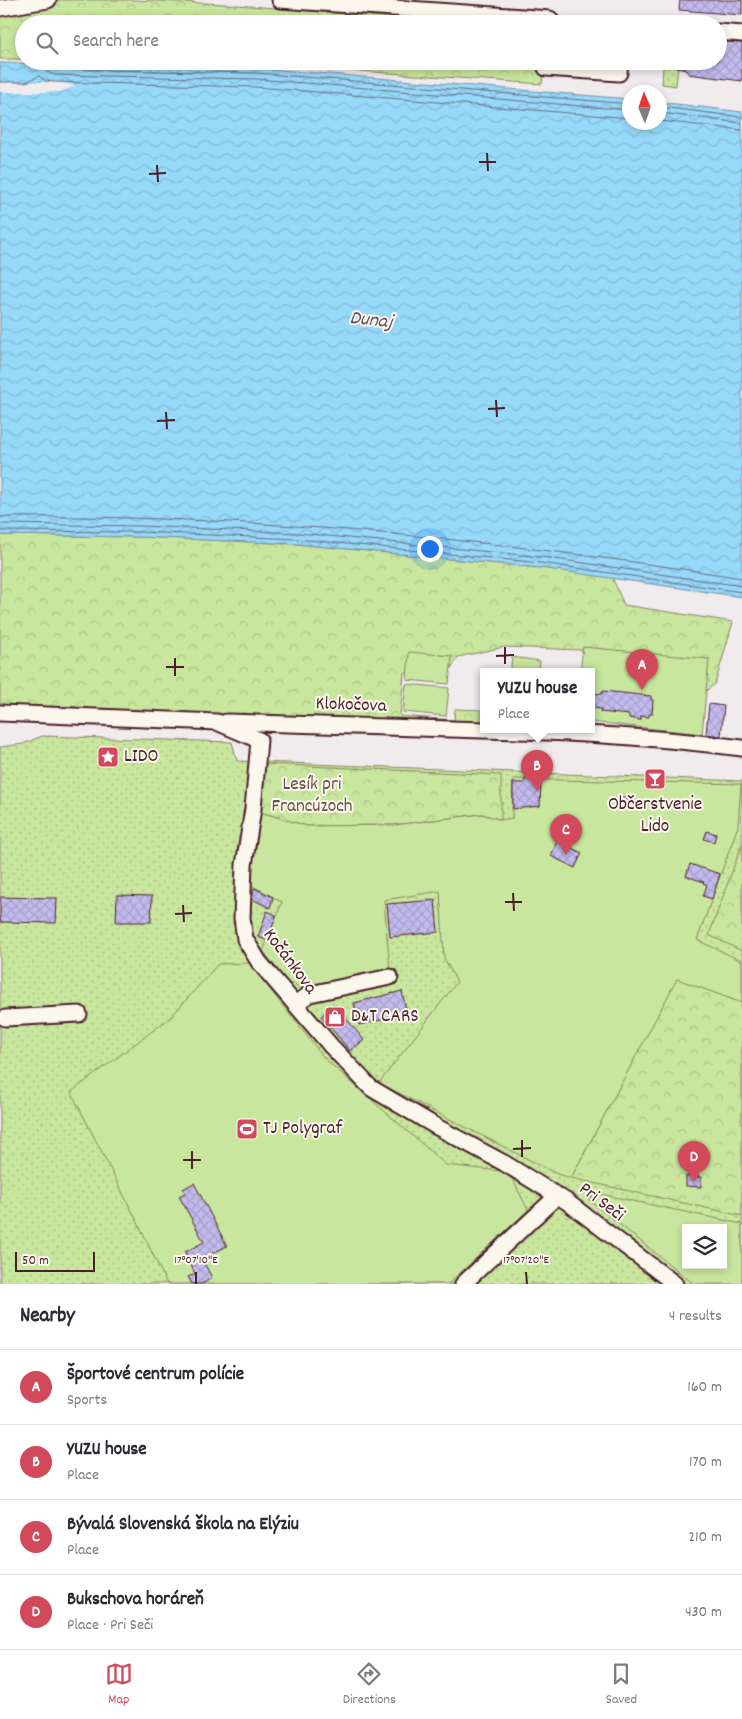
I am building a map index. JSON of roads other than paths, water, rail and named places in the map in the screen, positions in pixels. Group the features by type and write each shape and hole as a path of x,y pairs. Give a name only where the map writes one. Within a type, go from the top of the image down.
{"street":[{"path":"0,8 48,0"},
{"path":"280,0 482,15"},
{"path":"727,33 742,34"},
{"path":"575,70 619,73 619,70"},
{"name":"Klokočova","path":"0,713 480,730"},
{"name":"Kočánkova","path":"217,722 259,740 253,809 244,865 243,925 245,939 250,949 331,1046 371,1088 437,1127 504,1163 557,1196"},
{"name":"Klokočova","path":"573,733 640,737 742,748"},
{"path":"295,1004 310,994 390,977"},
{"path":"5,1018 79,1014"},
{"name":"Pri Seči","path":"463,1284 557,1196 675,1284"}],"water":[{"name":"Dunaj","path":"0,63 15,63 15,70 281,70 622,98 622,130 667,130 667,103 742,112 742,597 541,568 297,544 139,537 0,535"}],"place":[{"name":"Športové centrum polície","path":"642,690"},
{"name":"LIDO","path":"108,757"},
{"name":"Občerstvenie Lido","path":"655,779"},
{"name":"YUZU house","path":"537,791"},
{"name":"Bývalá Slovenská škola na Elýziu","path":"566,855"},
{"name":"D&T CARS","path":"335,1017"},
{"name":"TJ Polygraf","path":"247,1129"},
{"name":"Bukschova horáreň","path":"694,1182"}],"park label":[{"name":"Lesík pri Francúzoch","path":"312,796"}]}
